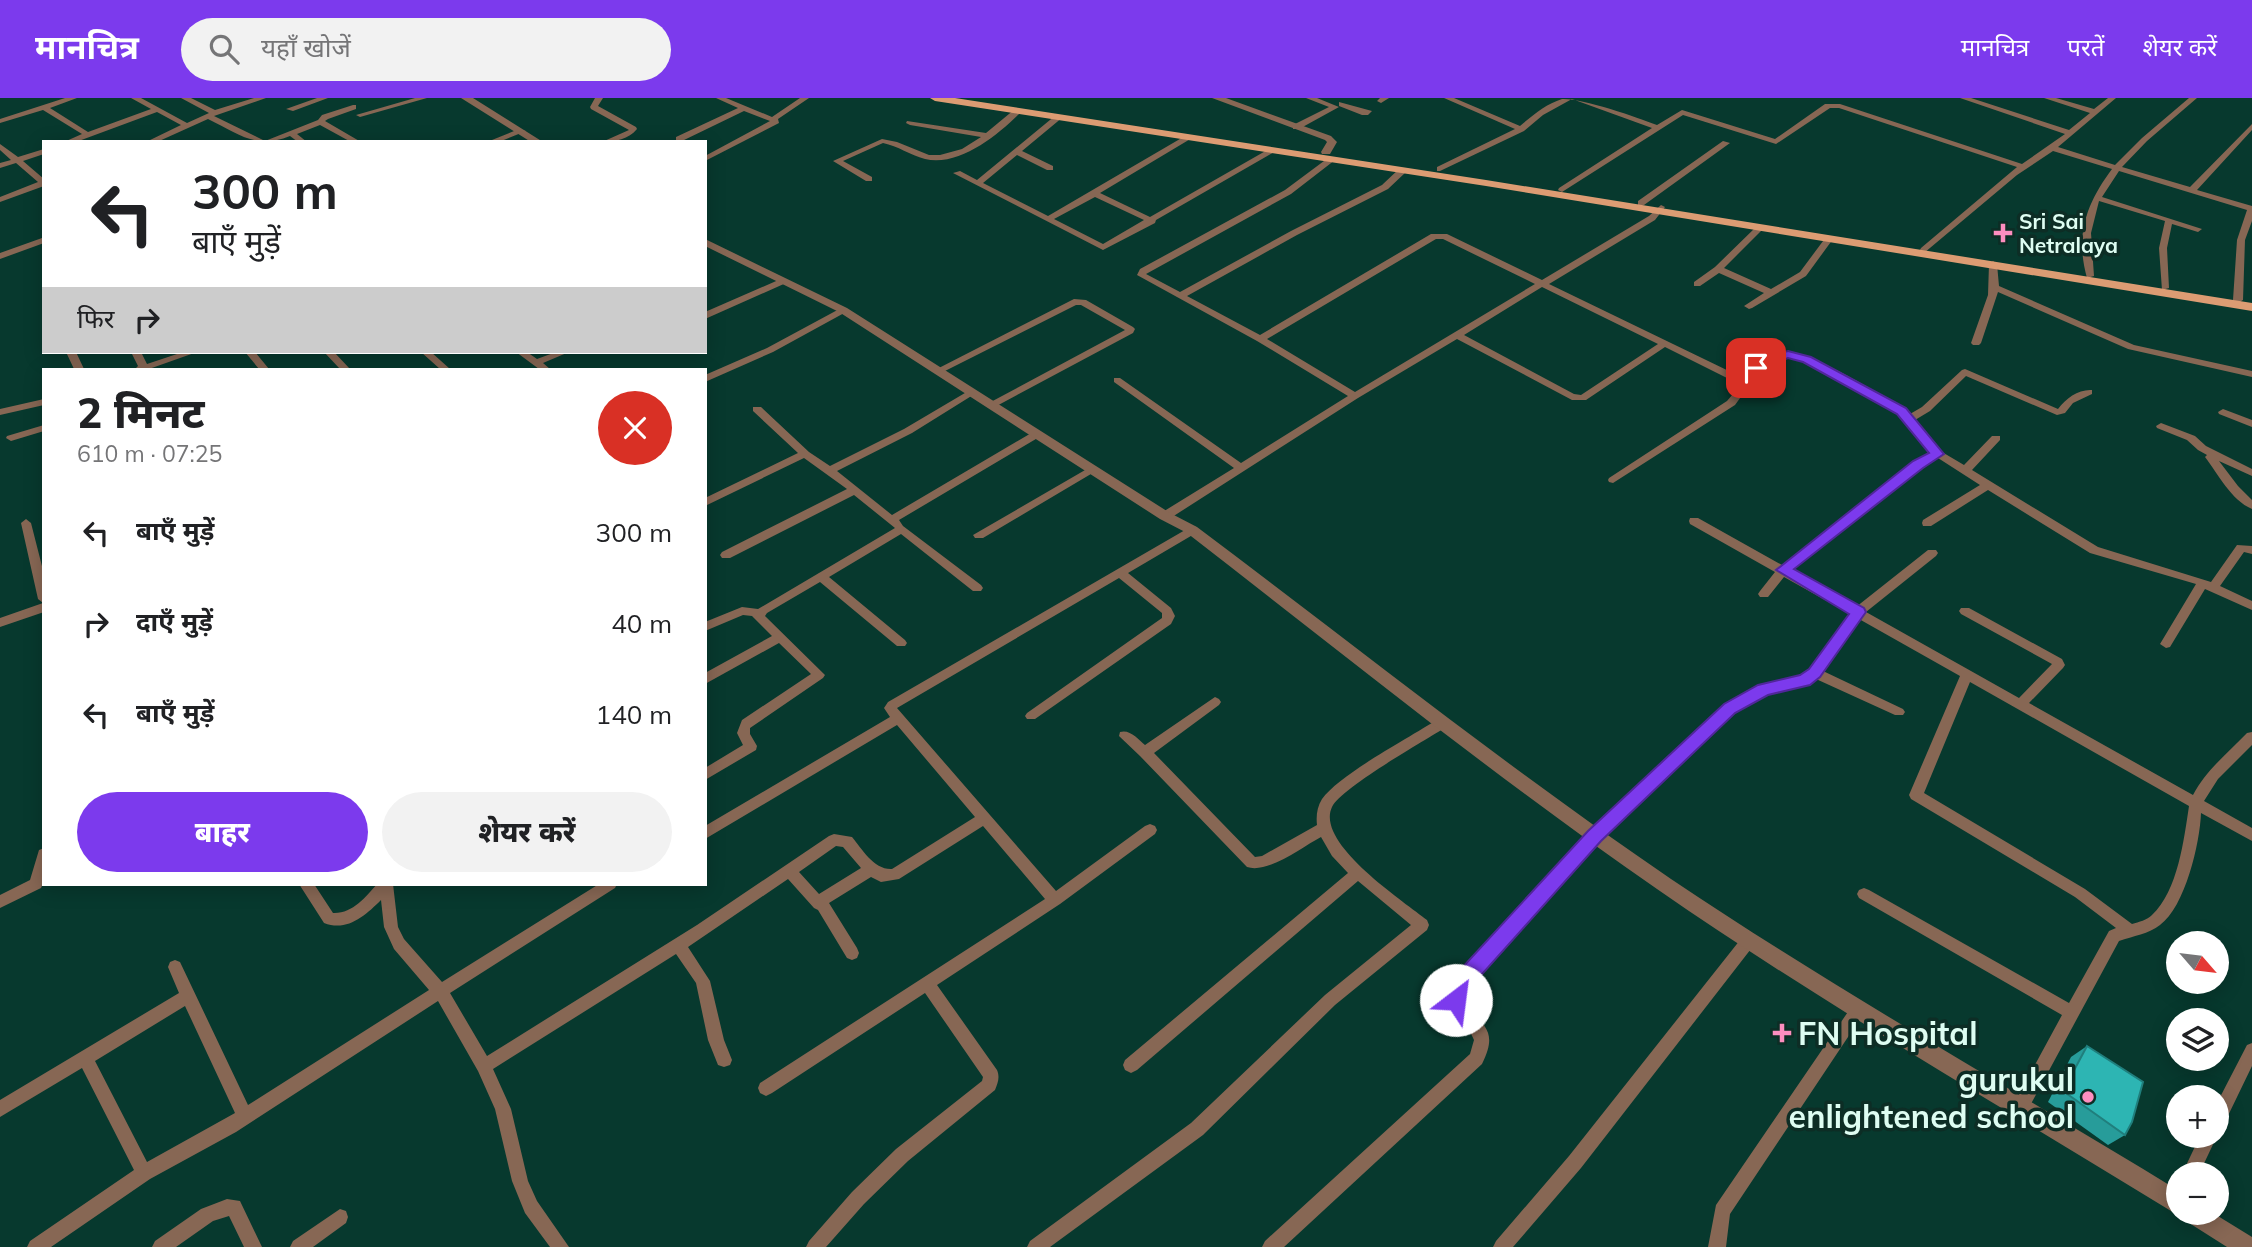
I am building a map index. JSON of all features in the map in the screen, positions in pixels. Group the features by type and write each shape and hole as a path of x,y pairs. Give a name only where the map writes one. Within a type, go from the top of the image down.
{"main road":[{"path":"935,98 1272,151 1440,169 1641,203 1760,228 2252,304"},
{"path":"969,98 1403,170 2090,276 2252,304"}],"street":[{"path":"2,118 73,98"},
{"path":"135,98 186,125"},
{"path":"186,98 258,140"},
{"path":"154,140 211,114 247,100 262,98"},
{"path":"290,109 324,98"},
{"path":"360,115 423,98"},
{"path":"466,98 535,140"},
{"path":"599,98 594,107 633,129 630,133 611,140"},
{"path":"720,98 773,119"},
{"path":"707,158 774,123 773,119 805,98"},
{"path":"1217,98 1331,140 1329,156 1288,192 1141,274 1142,277 1260,339 1355,396"},
{"path":"1310,98 1342,103 1365,113 1368,111"},
{"path":"1448,98 1521,129"},
{"path":"1546,98 1558,103"},
{"path":"1440,169 1521,129 1569,98"},
{"path":"1575,98 1654,127"},
{"path":"1964,98 2070,133"},
{"path":"2048,98 2095,112"},
{"path":"1924,250 2112,98"},
{"path":"2090,276 2087,230 2097,198 2117,169 2193,98"},
{"path":"1296,127 1342,103"},
{"path":"1562,190 1654,127 1677,113 1686,112 1779,142 1828,106 1840,106 2024,167"},
{"path":"44,107 88,135"},
{"path":"273,140 354,107"},
{"path":"678,139 744,108"},
{"path":"74,140 156,110"},
{"path":"869,179 837,161 886,141 926,156 940,158 989,136 1018,111"},
{"path":"980,183 1059,117"},
{"path":"321,122 353,140"},
{"path":"910,123 989,136"},
{"path":"2191,191 2252,127"},
{"path":"497,140 522,131"},
{"path":"291,133 300,140"},
{"path":"1048,219 1188,138"},
{"path":"1641,203 1726,143"},
{"path":"0,146 42,181"},
{"path":"2052,148 2252,209 2249,229 2241,240 2238,300"},
{"path":"957,173 1103,247 1272,151"},
{"path":"0,166 42,152"},
{"path":"1017,152 1049,168"},
{"path":"1180,296 1294,233 1385,187 1403,170"},
{"path":"0,200 42,184"},
{"path":"1095,194 1152,221"},
{"path":"2097,198 2199,229"},
{"path":"1165,516 1355,396 1652,218 1660,209"},
{"path":"2165,288 2163,248 2169,220"},
{"path":"1697,285 1718,269 1760,228"},
{"path":"1260,339 1434,236 1451,238 1733,377 1743,377 1776,357 1797,356 1902,411 1938,454 2105,555 2208,585 2252,606"},
{"path":"1749,306 1803,274 1829,239"},
{"path":"0,256 42,241"},
{"path":"707,243 844,310 970,394 1165,516 1192,530 1442,723 1595,836 1749,940 2166,1194"},
{"path":"1976,343 1992,305 1995,288 1993,264"},
{"path":"1718,269 1771,293"},
{"path":"707,315 783,281"},
{"path":"1995,288 2131,347 2252,374"},
{"path":"938,371 1074,302 1083,302 1130,328 1128,333 991,406"},
{"path":"707,378 770,350 844,310"},
{"path":"1457,335 1572,397 1583,398 1664,344"},
{"path":"142,368 186,354"},
{"path":"252,354 263,368"},
{"path":"428,354 444,368"},
{"path":"524,354 541,366 561,354"},
{"path":"172,359 177,368"},
{"path":"1909,419 1926,410 1965,372 2057,412 2069,401 2089,392"},
{"path":"1613,480 1731,402 1738,394 1733,377"},
{"path":"1117,380 1241,468"},
{"path":"830,470 908,431 970,394"},
{"path":"1,411 42,401"},
{"path":"757,409 805,454 830,470 977,588"},
{"path":"2223,412 2252,424"},
{"path":"2161,426 2191,438 2207,451 2226,474 2236,494 2252,505"},
{"path":"11,438 42,429"},
{"path":"892,520 1037,434"},
{"path":"1963,470 1970,467 1996,438"},
{"path":"2207,451 2252,473"},
{"path":"707,501 805,454"},
{"path":"1764,594 1783,570 1918,464 1938,454"},
{"path":"979,536 1092,469"},
{"path":"1927,523 1988,485"},
{"path":"726,555 854,490"},
{"path":"1694,521 2196,803 2250,830"},
{"path":"26,523 42,591"},
{"path":"707,626 742,611 760,613 902,529"},
{"path":"1055,900 890,708 894,702 1192,530"},
{"path":"2166,644 2208,585 2241,548 2252,550"},
{"path":"1271,1247 1476,1059 1484,1042 1478,1028 1461,1011 1456,1000 1456,989 1595,836 1730,708 1764,690 1805,680 1815,673 1858,612 1931,553"},
{"path":"1031,716 1167,621 1167,611 1119,572"},
{"path":"821,577 901,643"},
{"path":"0,623 42,608"},
{"path":"1965,611 2058,662 2059,666 2021,704"},
{"path":"707,774 751,746 743,736 742,730 746,723 819,675 758,617 760,613"},
{"path":"707,678 780,637"},
{"path":"1815,673 1899,712"},
{"path":"1967,674 1916,795 2080,893 2127,929"},
{"path":"1145,752 1215,702"},
{"path":"707,832 898,718"},
{"path":"1036,1247 1197,1129 1331,1000 1422,925 1335,852 1322,818 1326,802 1342,788 1442,723"},
{"path":"1125,736 1145,752 1252,863 1264,862 1326,827"},
{"path":"2020,1107 2114,936 2127,929 2143,928 2158,919 2176,889 2194,821 2196,803 2214,775 2252,737"},
{"path":"484,1066 678,945 834,840 847,841 871,869 881,876 894,875 985,818"},
{"path":"766,1088 1055,900 1150,830"},
{"path":"0,902 36,884 42,862"},
{"path":"819,904 821,899 871,869"},
{"path":"789,871 819,904 852,953"},
{"path":"1131,1065 1359,873"},
{"path":"307,886 329,919 335,921 350,917 368,904 384,886"},
{"path":"386,886 391,927 399,944 440,991 484,1066 503,1109 520,1181 527,1199 542,1226 560,1247"},
{"path":"36,1247 144,1173 245,1116 607,886"},
{"path":"1864,894 2072,1013"},
{"path":"1502,1247 1575,1162 1749,940"},
{"path":"678,945 703,981 716,1040 724,1060"},
{"path":"175,967 245,1116"},
{"path":"815,1247 858,1198 902,1155 989,1086 991,1075 927,984"},
{"path":"0,1109 188,996"},
{"path":"1717,1247 1722,1211 1859,1007"},
{"path":"2229,1096 2252,1050"},
{"path":"85,1058 144,1173"},
{"path":"160,1247 218,1209 230,1206 234,1207 253,1247"},
{"path":"299,1247 340,1217"},
{"path":"2214,1225 2247,1247"}],"building":[{"path":"2087,1046 2143,1082 2132,1122 2125,1135 2063,1091"}],"place":[{"name":"Sri Sai Netralaya","path":"2003,233"},
{"name":"FN Hospital","path":"1782,1033"},
{"name":"gurukul enlightened school","path":"2088,1097"}],"route":[{"path":"1456,1000 1456,989 1595,836 1730,708 1775,685 1805,680 1815,673 1858,612 1783,570 1918,464 1938,454 1902,411 1807,360 1788,355 1776,357 1756,368"}]}
